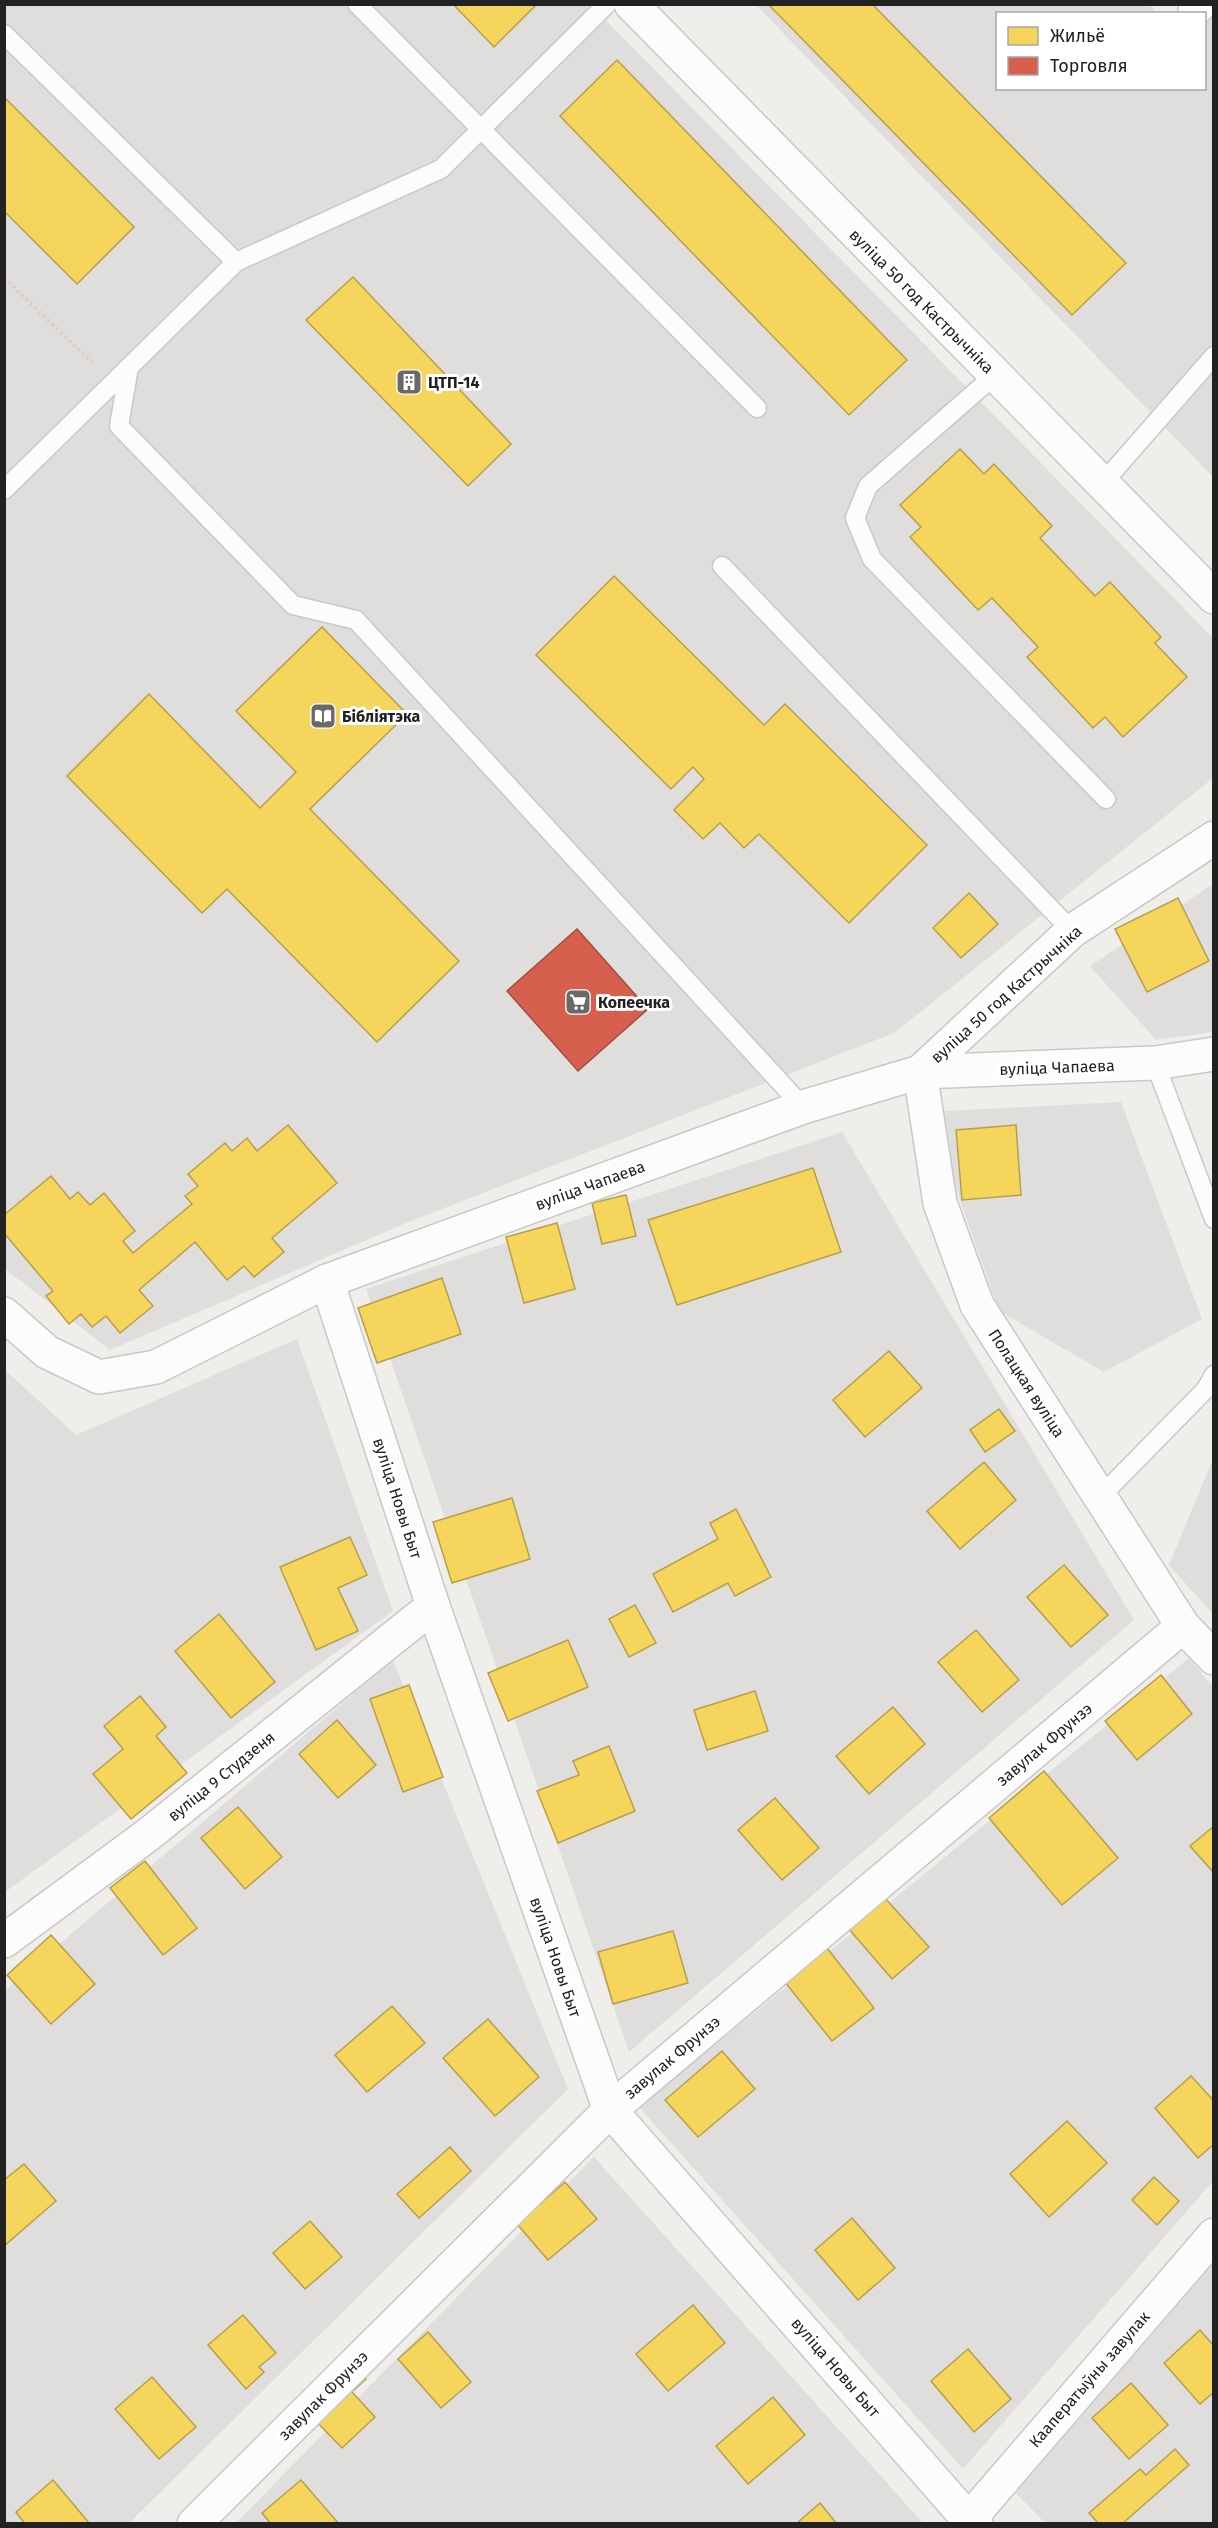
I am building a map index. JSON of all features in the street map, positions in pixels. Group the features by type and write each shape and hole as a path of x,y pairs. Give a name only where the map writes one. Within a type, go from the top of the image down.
{"street":[{"name":"вуліца 50 год Кастрычніка","path":"631,4 1214,597"},
{"name":"вуліца 50 год Кастрычніка","path":"920,1072 1072,932 1214,838"},
{"name":"вуліца Чапаева","path":"4,1314 47,1352 99,1377 156,1367 327,1281 803,1107 920,1072 1155,1063 1214,1054"},
{"name":"Полацкая вуліца","path":"920,1072 940,1203 977,1305 1183,1626 1214,1658"},
{"name":"вуліца Новы Быт","path":"327,1281 433,1606 610,2110 970,2522"},
{"name":"вуліца 9 Студзеня","path":"4,1941 149,1834 433,1606"},
{"name":"завулак Фрунзэ","path":"194,2523 610,2110 1183,1626"},
{"name":"Кааператыўны завулак","path":"970,2522 1214,2235"}],"lane":[{"path":"357,4 757,408"},
{"path":"4,490 236,262 441,169 607,4"},
{"path":"4,34 236,262"},
{"path":"1102,483 1214,356"},
{"path":"129,367 119,426 293,605 356,620 803,1107"},
{"path":"995,375 868,486 855,518 872,559 1106,799"},
{"path":"722,566 1072,932"},
{"path":"1155,1063 1214,1219"},
{"path":"1100,1497 1206,1389 1214,1374"}],"path":[{"path":"4,278 114,382"}],"shaded area":[{"path":"1149,4 1156,12 996,12 996,90 1206,90 1206,19 1213,12 1213,477 756,5"},
{"path":"4,5 591,5 1213,638 1213,778 894,1033 411,1221 110,1350 5,1269"},
{"path":"1213,884 1213,1032 1156,1040 1090,966"},
{"path":"1121,1102 1202,1319 1104,1372 999,1311 929,1112"},
{"path":"842,1132 1134,1620 629,2052 366,1289"},
{"path":"297,1339 393,1611 5,1892 4,1369 76,1435"},
{"path":"1213,1459 1214,1614 1169,1565"},
{"path":"1189,1658 1213,1687 1213,2181 963,2469 639,2107"},
{"path":"393,1660 568,2089 129,2523 5,2523 4,1991"},
{"path":"594,2157 923,2523 235,2524"},
{"path":"1213,2264 1213,2523 1045,2523 1016,2493"}],"building: Жильё":[{"path":"453,4 537,4 494,47"},
{"path":"768,4 872,4 1126,263 1072,315"},
{"path":"617,60 907,360 849,415 560,116"},
{"path":"4,97 134,227 77,284 4,211"},
{"name":"ЦТП-14","path":"353,277 511,444 468,486 306,320"},
{"path":"960,449 984,474 994,464 1052,526 1040,538 1095,596 1110,582 1161,637 1155,643 1187,677 1123,737 1105,717 1093,728 1027,657 1038,647 992,598 978,610 910,537 921,527 900,505"},
{"path":"614,576 764,725 785,704 927,845 849,923 759,834 744,848 720,823 703,839 674,810 704,779 693,767 671,789 536,655"},
{"path":"322,627 407,714 310,809 459,961 377,1042 227,889 202,913 67,776 149,694 260,808 296,772 236,711"},
{"path":"969,893 998,924 961,958 933,928"},
{"path":"1178,898 1209,961 1147,992 1115,929"},
{"path":"288,1125 337,1183 272,1238 284,1252 254,1277 244,1266 227,1280 195,1242 139,1290 153,1306 120,1333 106,1316 92,1327 81,1314 69,1324 46,1296 53,1291 4,1233 4,1215 51,1176 70,1199 78,1192 90,1205 104,1193 135,1231 123,1241 133,1253 192,1204 185,1196 198,1186 188,1174 225,1143 232,1151 247,1138 257,1151"},
{"path":"1016,1125 1021,1195 962,1200 956,1130"},
{"path":"813,1168 841,1252 677,1305 648,1220"},
{"path":"626,1195 636,1236 602,1244 592,1203"},
{"path":"557,1223 575,1289 524,1303 506,1237"},
{"path":"442,1278 461,1334 377,1363 358,1308"},
{"path":"889,1351 922,1388 865,1437 833,1400"},
{"path":"999,1409 1015,1431 985,1452 970,1430"},
{"path":"984,1462 1016,1500 960,1549 927,1511"},
{"path":"512,1498 530,1559 452,1583 433,1522"},
{"path":"736,1509 771,1577 735,1596 728,1583 673,1612 653,1574 718,1539 710,1523"},
{"path":"350,1537 367,1575 338,1588 358,1631 316,1650 280,1567"},
{"path":"1064,1565 1108,1615 1071,1647 1027,1597"},
{"path":"635,1605 656,1643 629,1657 609,1619"},
{"path":"219,1614 275,1682 231,1718 175,1651"},
{"path":"976,1630 1019,1680 982,1712 938,1662"},
{"path":"568,1640 588,1687 508,1721 488,1673"},
{"path":"1161,1675 1192,1714 1137,1760 1105,1721"},
{"path":"409,1685 443,1777 403,1792 370,1699"},
{"path":"755,1691 768,1731 707,1750 694,1710"},
{"path":"140,1696 166,1727 156,1736 187,1773 131,1819 93,1774 123,1749 104,1726"},
{"path":"893,1707 925,1744 869,1794 836,1756"},
{"path":"337,1720 376,1765 338,1798 299,1754"},
{"path":"609,1746 635,1811 558,1843 537,1791 579,1775 573,1761"},
{"path":"1044,1771 1118,1858 1062,1905 989,1818"},
{"path":"775,1798 819,1848 782,1880 738,1830"},
{"path":"238,1807 282,1857 245,1889 201,1838"},
{"path":"1214,1826 1214,1873 1190,1846"},
{"path":"145,1861 197,1928 163,1955 110,1888"},
{"path":"885,1898 929,1947 892,1979 849,1929"},
{"path":"673,1931 688,1983 613,2004 598,1952"},
{"path":"51,1935 95,1984 51,2024 7,1975"},
{"path":"827,1948 874,2008 832,2041 784,1981"},
{"path":"392,2006 425,2043 367,2092 335,2055"},
{"path":"488,2019 539,2077 495,2116 443,2058"},
{"path":"722,2051 755,2089 698,2137 665,2100"},
{"path":"1191,2076 1214,2101 1214,2144 1198,2158 1155,2108"},
{"path":"1067,2121 1107,2163 1049,2217 1010,2174"},
{"path":"450,2147 471,2171 419,2218 397,2194"},
{"path":"24,2164 56,2201 4,2246 4,2180"},
{"path":"1154,2177 1179,2201 1157,2225 1132,2200"},
{"path":"565,2182 597,2219 548,2260 517,2224"},
{"path":"852,2218 895,2268 858,2300 815,2250"},
{"path":"310,2221 342,2257 305,2289 273,2253"},
{"path":"693,2305 725,2343 668,2391 636,2354"},
{"path":"243,2315 276,2353 259,2367 264,2372 246,2389 208,2345"},
{"path":"1200,2330 1214,2346 1214,2392 1200,2404 1164,2363"},
{"path":"428,2332 471,2382 441,2408 398,2359"},
{"path":"968,2349 1011,2399 974,2432 931,2381"},
{"path":"359,2371 366,2379 352,2392 375,2417 342,2448 311,2416"},
{"path":"152,2377 196,2427 159,2459 115,2409"},
{"path":"1131,2383 1168,2425 1129,2459 1092,2418"},
{"path":"773,2397 805,2435 748,2484 716,2446"},
{"path":"1175,2449 1189,2465 1122,2524 1099,2524 1089,2513 1140,2469 1146,2475"},
{"path":"53,2480 90,2524 25,2524 16,2512"},
{"path":"301,2480 339,2524 271,2524 262,2513"},
{"path":"820,2503 837,2524 796,2524"}],"building: Торговля":[{"path":"577,929 648,1009 578,1071 507,991"}],"place":[{"name":"ЦТП-14","path":"409,382"},
{"name":"Бібліятэка","path":"323,716"},
{"name":"Копеечка","path":"578,1002"}]}
